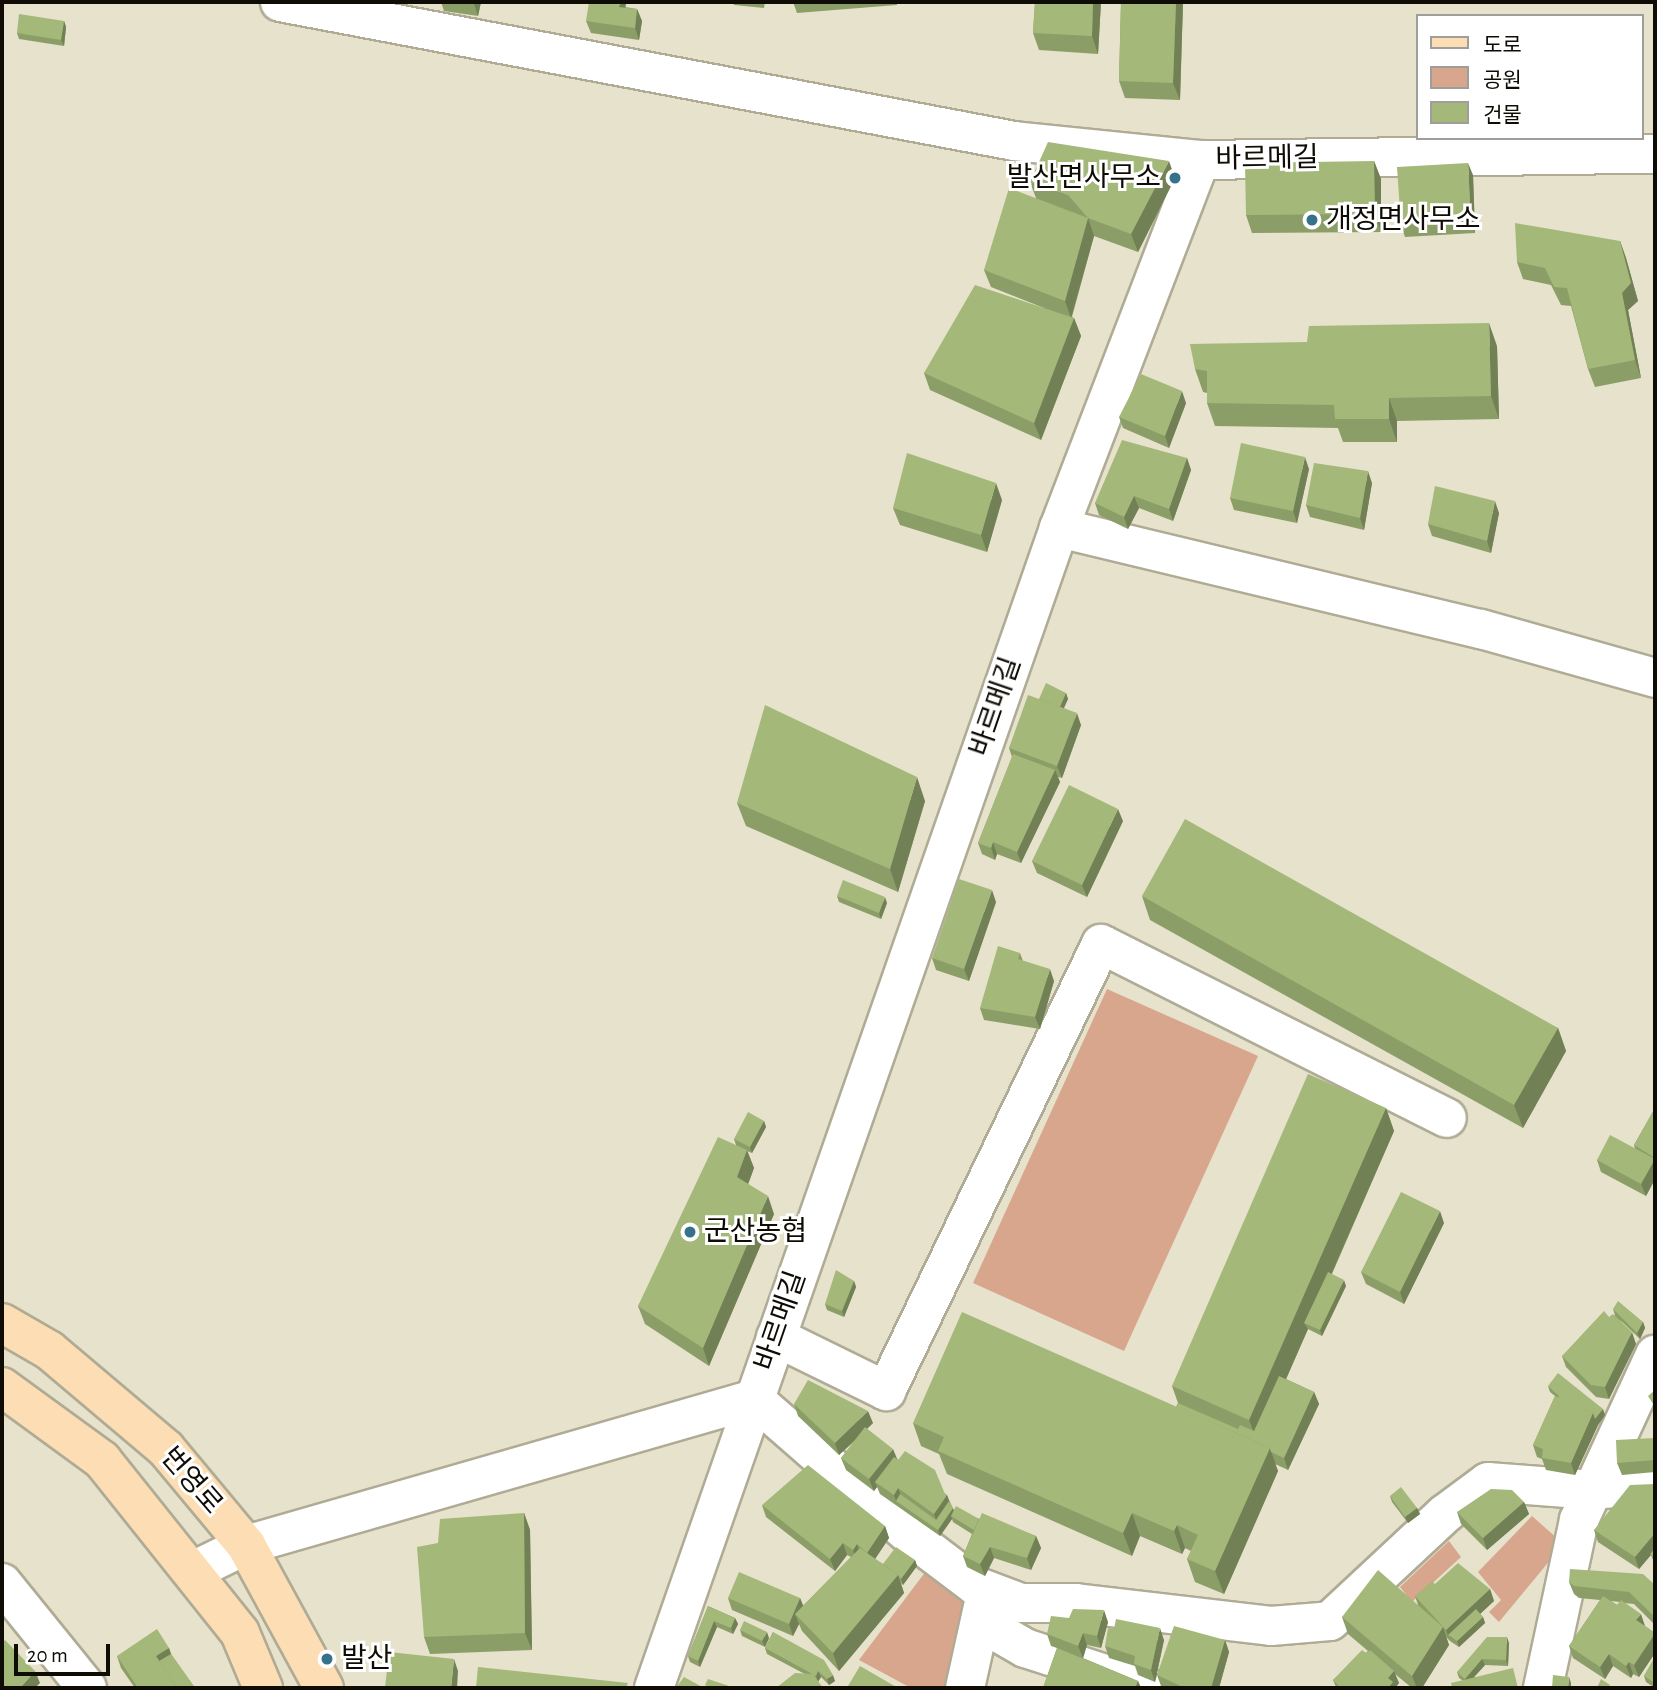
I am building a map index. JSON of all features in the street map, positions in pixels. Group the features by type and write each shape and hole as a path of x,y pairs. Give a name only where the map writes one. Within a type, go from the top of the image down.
{"main road":[{"name":"번영로","path":"2,1323 49,1350 166,1449 247,1545 324,1688"},
{"name":"번영로","path":"2,1387 103,1460 240,1633 263,1688"}],"street":[{"path":"280,2 1014,141 1200,160"},
{"name":"바르메길","path":"654,1688 1059,528 1200,160 1655,154"},
{"path":"1059,528 1482,629 1655,678"},
{"path":"776,1337 886,1391 1101,944 1447,1118"},
{"path":"1543,1688 1579,1520 1655,1355"},
{"path":"193,1571 247,1545 754,1399 918,1542 1025,1648 1149,1688"},
{"path":"983,1606 1076,1603 1272,1626 1330,1621 1446,1513 1488,1482 1592,1490 1655,1484"},
{"path":"2,1583 87,1688"},
{"path":"965,1688 983,1606"}],"green space":[{"path":"1107,989 1258,1056 1124,1351 973,1283"},
{"path":"1532,1516 1559,1540 1556,1553 1499,1622 1489,1612 1501,1600 1478,1572"},
{"path":"1449,1541 1461,1557 1412,1602 1400,1587"},
{"path":"926,1571 963,1596 970,1618 948,1688 911,1688 859,1660"}],"building":[{"path":"589,2 620,2 619,7 637,9 635,28 586,21"},
{"path":"1035,2 1093,2 1092,36 1033,33"},
{"path":"1121,2 1176,2 1173,83 1119,81"},
{"path":"19,14 64,21 61,40 17,33"},
{"path":"1048,142 1169,161 1131,234 1088,218 1068,195 1030,182"},
{"path":"1374,161 1375,214 1246,215 1245,163"},
{"path":"1468,163 1471,221 1401,225 1397,167"},
{"path":"1009,188 1088,218 1065,301 984,270"},
{"path":"1515,223 1620,241 1631,283 1622,293 1635,360 1588,369 1567,288 1554,287 1545,268 1517,262"},
{"path":"975,285 1074,318 1034,423 924,373"},
{"path":"1489,323 1491,396 1389,398 1389,419 1335,419 1334,405 1207,403 1207,371 1195,369 1190,344 1307,342 1309,326"},
{"path":"1141,374 1182,391 1165,436 1119,417"},
{"path":"1122,440 1187,458 1169,509 1134,496 1124,517 1095,503"},
{"path":"1241,443 1305,457 1293,511 1230,498"},
{"path":"907,453 996,483 981,535 893,508"},
{"path":"1314,463 1368,471 1360,518 1306,505"},
{"path":"1435,486 1495,501 1487,541 1428,524"},
{"path":"1046,683 1066,693 1060,707 1039,699"},
{"path":"1028,695 1077,713 1057,766 1009,748"},
{"path":"765,705 917,777 890,869 737,803"},
{"path":"1013,754 1055,770 1017,852 993,842 991,848 978,843"},
{"path":"1069,785 1118,809 1082,885 1032,861"},
{"path":"1185,819 1558,1028 1514,1105 1142,896"},
{"path":"959,879 992,890 964,969 932,958"},
{"path":"843,880 885,897 879,913 837,896"},
{"path":"998,946 1020,953 1018,959 1050,969 1035,1017 980,1008"},
{"path":"1308,1074 1386,1108 1249,1420 1172,1386"},
{"path":"1655,1108 1655,1158 1634,1145"},
{"path":"748,1112 764,1121 750,1147 734,1139"},
{"path":"1610,1135 1655,1159 1641,1184 1597,1160"},
{"path":"718,1137 747,1150 737,1177 768,1196 703,1348 638,1306"},
{"path":"1401,1192 1440,1211 1400,1292 1361,1272"},
{"path":"836,1270 854,1281 842,1311 825,1304"},
{"path":"1328,1272 1344,1280 1320,1330 1304,1323"},
{"path":"1618,1301 1643,1322 1637,1333 1613,1309"},
{"path":"1604,1311 1609,1317 1613,1314 1632,1332 1605,1387 1591,1385 1562,1356"},
{"path":"962,1312 1270,1448 1215,1571 1187,1559 1198,1535 1177,1525 1174,1531 1132,1513 1123,1533 938,1451 944,1437 913,1423"},
{"path":"1558,1373 1603,1409 1595,1419 1593,1413 1558,1398 1548,1386"},
{"path":"1279,1376 1314,1392 1284,1458 1271,1452 1270,1448 1236,1433 1240,1425 1254,1431"},
{"path":"808,1380 868,1411 835,1443 794,1404"},
{"path":"1655,1390 1655,1407 1648,1396"},
{"path":"1555,1396 1593,1413 1571,1463 1542,1458 1543,1449 1533,1445"},
{"path":"1178,1403 1238,1429 1236,1433 1176,1407"},
{"path":"865,1427 893,1449 869,1479 841,1458"},
{"path":"1655,1438 1655,1460 1617,1463 1616,1440"},
{"path":"905,1451 935,1470 945,1494 898,1460"},
{"path":"894,1457 947,1495 934,1514 898,1488 894,1495 875,1482"},
{"path":"808,1465 885,1526 867,1553 857,1544 853,1550 843,1543 830,1559 762,1505"},
{"path":"1655,1484 1655,1533 1635,1557 1594,1530 1630,1485"},
{"path":"1401,1487 1417,1508 1405,1517 1390,1496"},
{"path":"1491,1489 1512,1490 1524,1502 1483,1538 1457,1512"},
{"path":"900,1494 936,1520 949,1501 953,1508 938,1530 896,1501"},
{"path":"956,1506 979,1519 974,1530 951,1516"},
{"path":"524,1513 525,1633 424,1637 417,1547 438,1543 440,1519"},
{"path":"982,1513 1036,1536 1027,1558 990,1547 980,1564 963,1556"},
{"path":"896,1547 915,1560 901,1579 883,1564"},
{"path":"860,1548 898,1575 833,1653 795,1614"},
{"path":"1458,1563 1490,1589 1446,1630 1415,1596 1432,1581 1435,1584"},
{"path":"1570,1569 1643,1574 1655,1585 1655,1617 1629,1592 1574,1586 1569,1582"},
{"path":"1378,1570 1443,1627 1412,1676 1342,1617"},
{"path":"739,1572 800,1598 789,1624 728,1598"},
{"path":"1603,1596 1617,1605 1621,1600 1641,1614 1636,1620 1655,1633 1634,1665 1629,1662 1626,1666 1609,1654 1600,1667 1569,1646"},
{"path":"708,1606 735,1618 731,1628 714,1621 698,1661 688,1656"},
{"path":"1073,1609 1104,1610 1097,1636 1083,1633 1078,1646 1047,1634 1051,1616 1069,1618"},
{"path":"1476,1609 1483,1617 1457,1641 1448,1635"},
{"path":"1116,1619 1160,1628 1151,1670 1134,1664 1135,1656 1105,1646 1108,1628 1114,1629"},
{"path":"744,1621 767,1632 762,1641 740,1630"},
{"path":"1174,1626 1225,1640 1211,1688 1185,1688 1157,1675"},
{"path":"157,1629 169,1648 156,1656 177,1688 138,1688 117,1656"},
{"path":"773,1632 824,1660 833,1675 827,1679 818,1671 816,1676 765,1648"},
{"path":"1487,1637 1507,1637 1506,1660 1482,1659 1465,1679 1457,1672"},
{"path":"5,1640 35,1671 20,1688 2,1688 2,1643"},
{"path":"1057,1648 1138,1681 1135,1688 1043,1688"},
{"path":"1362,1650 1366,1653 1370,1650 1394,1671 1388,1678 1393,1682 1388,1688 1335,1688 1338,1685 1333,1680"},
{"path":"389,1652 454,1659 451,1688 385,1688"},
{"path":"171,1654 195,1688 177,1688 159,1661"},
{"path":"1655,1657 1655,1683 1644,1676"},
{"path":"860,1666 898,1688 848,1686"},
{"path":"478,1667 628,1683 626,1688 476,1688"},
{"path":"1513,1668 1518,1688 1452,1688 1451,1683"},
{"path":"795,1673 813,1674 823,1688 776,1688"},
{"path":"1553,1675 1569,1677 1568,1688 1552,1688"},
{"path":"684,1677 704,1688 676,1688"},
{"path":"708,1679 735,1688 711,1688 705,1685"},
{"path":"1601,1679 1610,1685 1608,1688 1597,1688"}],"place":[{"name":"발산면사무소","path":"1175,178"},
{"name":"개정면사무소","path":"1312,220"},
{"name":"군산농협","path":"690,1232"},
{"name":"발산","path":"327,1659"}]}
